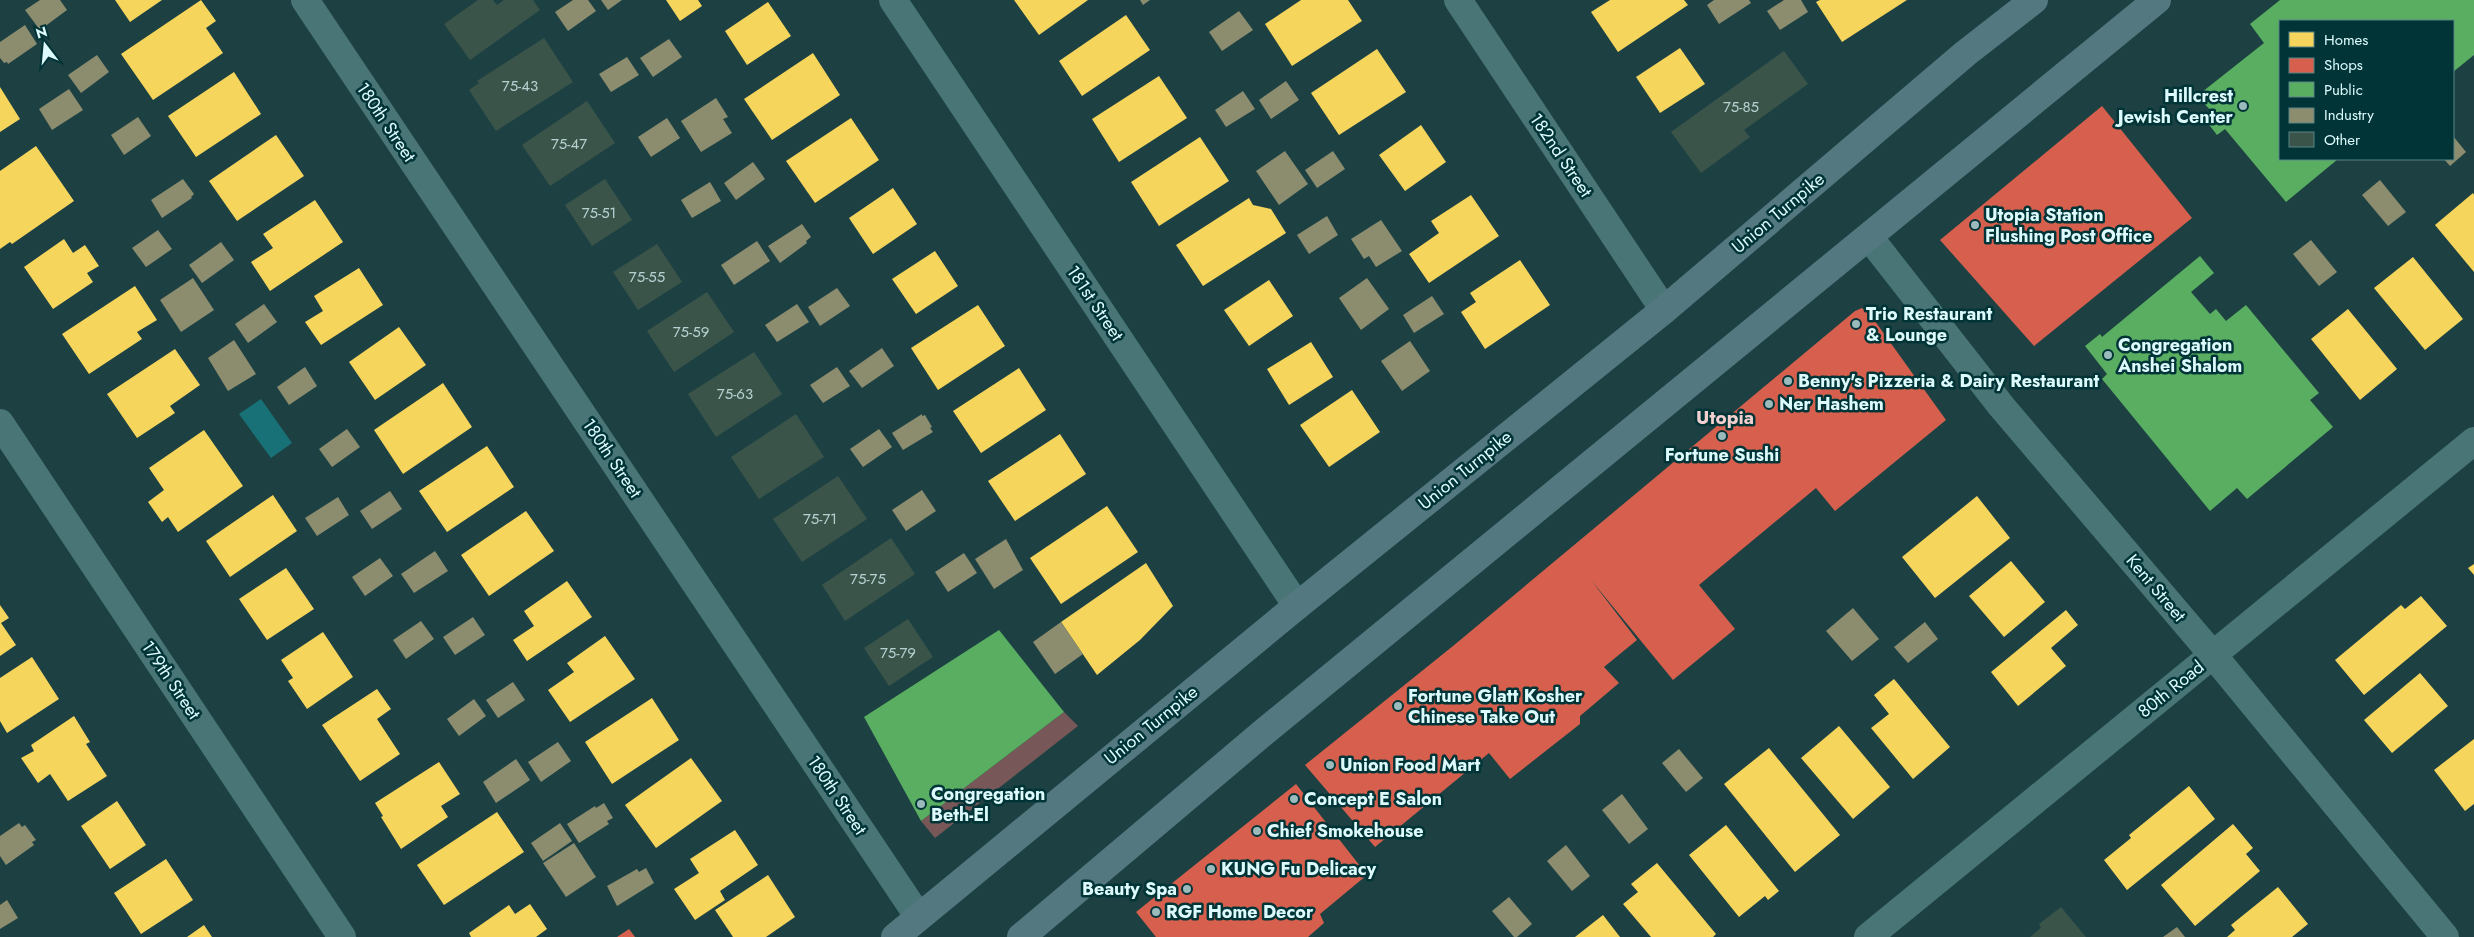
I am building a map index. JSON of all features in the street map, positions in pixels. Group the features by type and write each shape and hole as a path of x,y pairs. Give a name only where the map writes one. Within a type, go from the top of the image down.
{"main road":[{"name":"Union Turnpike","path":"895,937 918,916 1297,606 1664,310 1966,53 2034,0"},
{"path":"1021,937 1264,732 2157,0"}],"street":[{"name":"180th Street","path":"305,0 918,916"},
{"name":"181st Street","path":"893,0 1297,606"},
{"name":"182nd Street","path":"1458,0 1664,310"},
{"name":"Kent Street","path":"1869,237 2002,407 2213,655 2445,937"},
{"name":"179th Street","path":"0,422 342,937"},
{"name":"80th Road","path":"1868,937 2474,441"}],"shaded area":[{"path":"1064,712 1078,726 935,838 921,821"}],"water":[{"path":"261,399 292,443 271,458 239,414"}],"building: Homes":[{"path":"115,0 162,0 130,22"},
{"path":"201,0 216,21 206,28 223,53 153,100 121,54"},
{"path":"666,0 698,0 702,6 680,21"},
{"path":"1014,0 1088,0 1039,35"},
{"path":"1301,0 1348,0 1362,21 1292,66 1265,24"},
{"path":"1610,0 1684,0 1688,5 1618,52 1591,12"},
{"path":"1820,0 1907,0 1842,42 1816,2"},
{"path":"768,2 791,36 747,65 725,31"},
{"path":"1126,15 1150,50 1082,96 1059,61"},
{"path":"1680,48 1705,84 1660,113 1636,77"},
{"path":"1377,49 1406,92 1339,135 1311,93"},
{"path":"813,53 840,95 772,140 744,99"},
{"path":"234,72 261,114 196,157 168,116"},
{"path":"1159,76 1187,118 1119,162 1092,119"},
{"path":"0,87 20,119 0,132"},
{"path":"851,118 879,160 815,203 786,161"},
{"path":"1421,125 1446,162 1405,191 1379,155"},
{"path":"276,135 304,176 237,221 209,181"},
{"path":"1200,137 1229,181 1159,226 1131,182"},
{"path":"36,146 74,201 12,244 10,242 0,249 0,171"},
{"path":"893,188 917,224 873,254 849,218"},
{"path":"2473,193 2474,195 2474,272 2435,225"},
{"path":"1471,195 1499,236 1429,283 1409,254 1439,233 1431,221"},
{"path":"1249,198 1253,205 1271,209 1286,233 1203,286 1176,245"},
{"path":"315,200 343,242 270,291 251,262 273,248 263,234"},
{"path":"64,239 73,253 85,245 99,266 87,273 93,282 53,309 24,267"},
{"path":"935,251 958,286 916,314 892,279"},
{"path":"2413,257 2463,319 2425,350 2374,288"},
{"path":"1520,260 1550,305 1485,349 1461,312 1476,302 1470,293"},
{"path":"359,268 383,305 321,345 305,322 323,311 314,296"},
{"path":"1269,280 1293,316 1249,346 1224,310"},
{"path":"135,286 157,320 137,332 142,339 89,374 62,334"},
{"path":"978,305 1005,346 938,390 911,348"},
{"path":"2348,309 2397,369 2360,400 2311,339"},
{"path":"399,327 426,365 375,400 349,362"},
{"path":"1311,342 1333,377 1289,405 1267,369"},
{"path":"175,349 200,385 170,406 175,413 137,438 107,394"},
{"path":"1019,368 1046,410 981,453 953,411"},
{"path":"443,383 472,427 403,474 374,430"},
{"path":"1352,390 1380,432 1329,467 1300,425"},
{"path":"204,430 243,486 178,532 168,517 162,522 148,502 164,490 149,468"},
{"path":"1060,434 1086,474 1015,521 988,481"},
{"path":"487,446 514,487 447,532 419,491"},
{"path":"273,495 297,531 230,577 206,541"},
{"path":"1977,496 2010,538 1935,598 1902,557"},
{"path":"1107,506 1138,552 1061,604 1030,558"},
{"path":"526,511 554,551 489,596 461,555"},
{"path":"2011,561 2045,602 2004,637 1969,596"},
{"path":"1146,563 1173,606 1140,640 1097,675 1061,622"},
{"path":"2474,564 2474,575 2468,568"},
{"path":"286,568 314,609 267,640 239,599"},
{"path":"567,581 592,617 527,661 513,640 534,626 524,611"},
{"path":"2421,596 2447,626 2364,695 2335,660 2401,605 2405,609"},
{"path":"0,605 9,618 1,623 16,645 0,656"},
{"path":"2066,610 2078,625 2051,648 2066,666 2018,706 1991,672"},
{"path":"323,632 353,677 307,709 288,681 293,678 281,660"},
{"path":"605,636 635,679 570,722 548,690 574,672 567,663"},
{"path":"32,657 59,699 7,733 0,721 0,678"},
{"path":"2420,673 2448,706 2392,753 2364,720"},
{"path":"1894,679 1950,747 1913,779 1871,728 1889,714 1874,695"},
{"path":"377,689 391,709 377,719 400,754 360,781 322,725"},
{"path":"652,698 679,740 612,784 585,742"},
{"path":"74,716 90,742 86,744 107,776 68,801 50,774 38,783 21,758 34,751 31,745"},
{"path":"1839,726 1890,787 1853,819 1801,758"},
{"path":"2474,739 2474,804 2465,811 2434,770"},
{"path":"1769,748 1840,835 1795,872 1724,784"},
{"path":"691,758 722,801 656,848 625,805"},
{"path":"439,762 460,794 441,806 448,817 401,849 381,817 383,816 375,803"},
{"path":"2189,786 2215,819 2127,890 2104,860 2131,838 2129,835"},
{"path":"117,801 146,845 110,869 81,826"},
{"path":"497,812 524,852 444,905 417,865"},
{"path":"2233,824 2253,848 2246,854 2260,871 2195,926 2161,885"},
{"path":"1726,825 1779,891 1768,900 1765,896 1739,917 1689,855"},
{"path":"735,830 758,865 720,891 725,900 695,920 674,889 699,873 690,859"},
{"path":"166,859 193,900 141,934 114,893"},
{"path":"1657,863 1716,934 1713,937 1651,937 1623,904 1638,892 1631,884"},
{"path":"768,875 795,917 766,937 733,937 715,910"},
{"path":"2278,887 2308,924 2292,937 2227,937 2235,930 2231,925"},
{"path":"530,904 547,929 536,937 471,937 469,933 509,905 515,914"},
{"path":"1603,915 1620,937 1575,937"},
{"path":"204,925 212,937 187,937"}],"building: Shops":[{"path":"2102,106 2192,218 2034,346 1940,240"},
{"path":"1862,308 1872,317 1946,420 1835,511 1816,488 1699,585 1735,629 1673,680 1591,580 1637,640 1604,667 1619,683 1580,716 1580,724 1510,779 1489,753 1375,847 1305,765 1453,646 1855,311"},
{"path":"1296,784 1367,875 1320,914 1324,923 1308,937 1156,937 1136,912"},
{"path":"629,929 635,937 617,937"}],"building: Public":[{"name":"Hillcrest Jewish Center","path":"2280,0 2474,0 2474,55 2454,71 2454,20 2279,20 2279,160 2337,160 2286,202 2225,129 2217,135 2207,122 2215,115 2197,96 2264,43 2250,24"},
{"path":"2200,256 2214,273 2191,292 2210,314 2216,309 2226,321 2246,305 2319,393 2310,400 2333,427 2247,499 2237,488 2210,511 2102,379 2107,374 2085,346 2100,334 2102,337"},
{"path":"999,630 1064,712 921,821 864,717"}],"building: Industry":[{"path":"40,0 60,0 67,10 40,30 25,10"},
{"path":"573,0 588,0 596,11 568,31 555,12"},
{"path":"601,0 622,0 608,10"},
{"path":"1140,0 1150,0 1143,5"},
{"path":"1714,0 1749,0 1751,3 1719,24 1707,5"},
{"path":"1784,0 1801,0 1808,12 1780,30 1767,11"},
{"path":"1239,11 1253,30 1222,51 1209,32"},
{"path":"25,25 37,44 8,64 7,62 4,63 0,58 0,42"},
{"path":"669,39 682,57 653,77 640,58"},
{"path":"97,55 109,72 81,93 68,75"},
{"path":"627,57 639,75 611,92 599,74"},
{"path":"1286,81 1299,100 1271,119 1259,100"},
{"path":"69,89 83,110 52,130 39,109"},
{"path":"1243,91 1255,109 1226,127 1215,110"},
{"path":"716,98 728,117 723,119 732,133 701,152 681,121"},
{"path":"138,117 151,136 124,155 111,135"},
{"path":"667,118 680,138 651,157 638,137"},
{"path":"2454,137 2466,152 2450,166 2445,160 2454,160"},
{"path":"1285,151 1308,184 1279,205 1256,171"},
{"path":"1333,151 1345,169 1317,188 1305,170"},
{"path":"753,162 765,179 736,200 724,183"},
{"path":"183,179 194,194 192,198 162,218 151,200"},
{"path":"2380,180 2406,212 2388,226 2362,195"},
{"path":"710,182 721,201 692,218 681,200"},
{"path":"1327,216 1338,235 1309,254 1297,235"},
{"path":"1381,220 1402,251 1376,267 1369,256 1364,259 1351,239"},
{"path":"802,224 811,237 806,241 807,243 780,263 768,246"},
{"path":"158,230 172,249 146,267 132,248"},
{"path":"2311,240 2337,272 2319,286 2293,254"},
{"path":"757,241 770,261 734,285 721,265"},
{"path":"221,242 234,260 202,283 189,265"},
{"path":"193,278 214,310 181,332 160,300"},
{"path":"1367,278 1389,309 1361,330 1339,298"},
{"path":"837,288 850,306 820,326 808,307"},
{"path":"1432,296 1444,314 1414,333 1403,315"},
{"path":"264,304 277,322 248,343 235,324"},
{"path":"797,304 809,322 777,342 765,325"},
{"path":"234,340 256,374 228,391 208,358"},
{"path":"1410,341 1430,371 1402,391 1381,361"},
{"path":"882,348 894,366 862,388 849,371"},
{"path":"305,367 317,386 289,405 277,387"},
{"path":"837,367 850,386 823,403 810,385"},
{"path":"922,414 922,416 925,415 933,432 903,450 892,433"},
{"path":"347,429 360,447 332,467 319,449"},
{"path":"879,429 892,447 863,467 850,449"},
{"path":"922,490 936,511 906,531 892,510"},
{"path":"390,491 402,509 372,529 360,511"},
{"path":"338,497 349,515 317,536 305,518"},
{"path":"1006,539 1023,570 994,589 975,559"},
{"path":"435,551 448,571 414,593 401,574"},
{"path":"964,553 977,573 948,592 935,572"},
{"path":"380,558 393,576 365,596 352,577"},
{"path":"1853,608 1879,639 1852,661 1826,631"},
{"path":"473,617 485,635 455,655 443,637"},
{"path":"421,621 434,639 406,659 393,640"},
{"path":"1061,622 1083,654 1055,674 1033,642"},
{"path":"1925,622 1938,639 1908,663 1894,647"},
{"path":"513,682 525,700 498,718 486,700"},
{"path":"474,699 486,716 459,736 447,719"},
{"path":"558,742 571,761 541,782 528,762"},
{"path":"1679,749 1703,778 1686,792 1662,763"},
{"path":"516,759 530,780 496,803 483,782"},
{"path":"1622,794 1648,829 1629,844 1602,810"},
{"path":"604,803 613,818 607,821 609,824 579,843 567,824 595,806 596,808"},
{"path":"19,823 22,827 25,825 36,840 32,842 34,845 6,865 0,856 0,836"},
{"path":"560,823 572,841 543,861 531,843"},
{"path":"574,843 596,877 566,897 543,863"},
{"path":"1566,845 1590,876 1572,891 1547,861"},
{"path":"646,868 654,883 617,906 607,886 637,869 639,872"},
{"path":"1509,897 1532,924 1517,937 1514,937 1492,911"},
{"path":"7,900 18,918 0,929 0,905"},
{"path":"2177,927 2185,937 2163,937"}],"building: Other":[{"path":"478,0 493,0 497,5 504,0 533,0 540,10 470,60 444,24"},
{"path":"544,38 573,82 496,131 469,90 479,83 477,81"},
{"path":"1784,51 1808,84 1744,130 1750,137 1701,173 1671,132"},
{"path":"587,101 615,143 550,186 522,145"},
{"path":"605,179 632,220 592,246 565,205"},
{"path":"657,244 682,282 638,310 613,272"},
{"path":"707,292 734,332 674,372 647,331"},
{"path":"754,352 782,394 716,437 688,394"},
{"path":"796,414 824,457 759,499 731,457"},
{"path":"838,476 867,519 802,562 773,519"},
{"path":"891,538 915,574 845,621 822,585"},
{"path":"908,619 933,657 889,686 864,648"},
{"path":"2061,907 2086,937 2030,937 2041,928 2039,924"}],"place":[{"name":"Hillcrest Jewish Center","path":"2243,106"},
{"name":"Utopia Station Flushing Post Office","path":"1975,225"},
{"name":"Trio Restaurant & Lounge","path":"1856,324"},
{"name":"Congregation Anshei Shalom","path":"2108,355"},
{"name":"Benny's Pizzeria & Dairy Restaurant","path":"1788,381"},
{"name":"Ner Hashem","path":"1769,404"},
{"name":"Fortune Sushi","path":"1722,436"},
{"name":"Fortune Glatt Kosher Chinese Take Out","path":"1398,706"},
{"name":"Union Food Mart","path":"1330,765"},
{"name":"Concept E Salon","path":"1294,799"},
{"name":"Congregation Beth-El","path":"921,804"},
{"name":"Chief Smokehouse","path":"1257,831"},
{"name":"KUNG Fu Delicacy","path":"1211,869"},
{"name":"Beauty Spa","path":"1187,889"},
{"name":"RGF Home Decor","path":"1156,912"}],"district":[{"name":"Utopia","path":"1725,417"}]}
